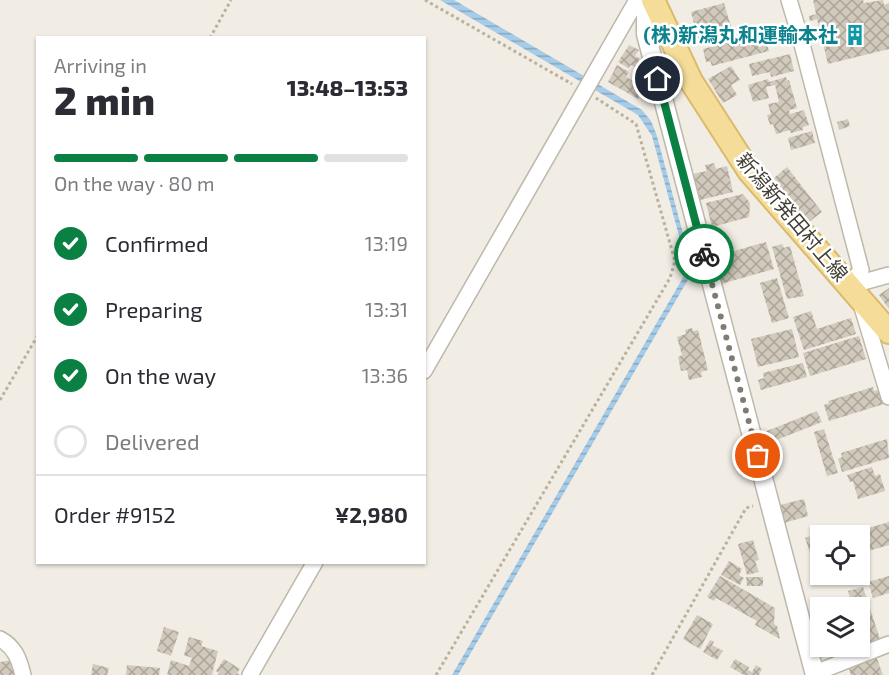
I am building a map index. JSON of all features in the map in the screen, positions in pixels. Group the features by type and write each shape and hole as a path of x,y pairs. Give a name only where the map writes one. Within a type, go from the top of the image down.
{"main road":[{"name":"新潟新発田村上線","path":"653,0 691,81 749,171 889,333"}],"street":[{"path":"426,368 637,0"},
{"path":"646,0 646,34 815,674 889,644"},
{"path":"789,0 800,33 861,270 854,292 889,397"},
{"path":"854,292 889,275"},
{"path":"250,675 314,564"},
{"path":"0,639 6,642 18,656 23,675"}],"path":[{"path":"211,36 231,0"},
{"path":"425,0 588,85 636,124 675,261 670,278 436,675"},
{"path":"0,400 36,338"},
{"path":"652,675 746,508 769,501"}],"water":[{"path":"440,0 454,0 642,110 651,121 657,136 693,271 458,675 452,675 688,269 652,136 638,115"}],"building":[{"name":"(株)新潟丸和運輸本社","path":"813,0 863,0 864,3 883,0 884,5 889,3 889,49 828,64 817,19 810,21 809,16 816,14"},
{"path":"724,3 732,30 698,39 691,12"},
{"path":"766,32 768,38 765,38 769,51 712,66 710,61 706,62 703,49"},
{"path":"629,45 639,50 635,56 640,59 635,67 631,65 628,68 618,62"},
{"path":"790,54 794,71 771,77 770,72 752,76 749,64"},
{"path":"617,65 629,72 626,77 642,86 637,94 640,95 638,99 608,82"},
{"path":"731,66 740,80 731,85 737,95 723,103 708,79"},
{"path":"786,77 787,81 789,80 797,108 789,110 790,114 804,110 809,125 803,127 803,130 791,133 790,130 776,134 767,115 771,114 768,104 779,102 775,85 766,87 769,98 753,102 748,85"},
{"path":"848,119 850,126 839,130 837,122"},
{"path":"812,131 815,143 791,150 788,138"},
{"path":"714,163 716,169 727,166 733,192 700,200 693,174 707,171 705,165"},
{"path":"787,167 822,212 809,222 774,178"},
{"path":"743,194 750,203 749,217 712,227 706,203"},
{"path":"766,242 774,269 721,284 713,257"},
{"path":"782,244 784,248 790,246 804,296 787,299 772,247"},
{"path":"777,278 789,318 772,323 760,283"},
{"path":"889,288 889,309 879,295"},
{"path":"811,311 817,329 851,318 856,334 804,350 793,317"},
{"path":"692,328 693,331 698,330 708,370 701,372 702,377 689,380 687,370 681,371 678,357 682,355 677,337 686,334 685,330"},
{"path":"792,329 799,357 758,367 751,339"},
{"path":"859,336 866,359 810,376 803,353"},
{"path":"803,363 807,377 761,390 758,380 764,378 763,373"},
{"path":"873,387 874,391 879,390 884,404 829,421 824,405 829,403 828,401"},
{"path":"817,411 822,422 766,444 762,433"},
{"path":"824,429 838,473 827,476 814,432"},
{"path":"887,439 889,458 842,472 838,459 842,457 841,453"},
{"path":"872,467 875,476 880,474 885,491 858,499 853,481 850,482 847,475"},
{"path":"804,499 808,516 784,523 780,505"},
{"path":"889,522 889,545 870,550 870,528"},
{"path":"810,536 810,552 805,538"},
{"path":"753,540 759,560 755,561 759,572 747,575 738,544"},
{"path":"729,561 742,569 739,575 744,578 740,585 721,575"},
{"path":"720,576 775,608 774,624 777,626 780,639 755,625 757,621 716,598 714,601 707,597"},
{"path":"889,576 889,593 873,598 870,581"},
{"path":"746,577 763,577 763,586 747,586"},
{"path":"863,587 866,597 850,597 848,591"},
{"path":"870,608 880,639 870,644"},
{"path":"697,615 713,624 700,649 683,639"},
{"path":"164,627 179,632 171,656 157,651"},
{"path":"189,637 203,641 201,646 218,651 212,675 167,675 171,660 189,666 192,658 184,655"},
{"path":"710,640 714,642 712,645 723,651 717,660 703,652"},
{"path":"876,656 883,675 851,675 848,666"},
{"path":"224,659 240,669 237,673 240,675 218,675 216,671"},
{"path":"735,659 749,667 748,670 752,672 756,665 762,669 759,675 744,675 730,667"},
{"path":"11,660 14,675 0,675 0,662"},
{"path":"93,664 109,668 107,675 91,675"},
{"path":"127,665 160,668 159,675 126,675"}],"way so far":[{"path":"704,254 758,456"}],"place":[{"name":"(株)新潟丸和運輸本社","path":"855,35"}],"route":[{"path":"658,79 704,254"}]}
